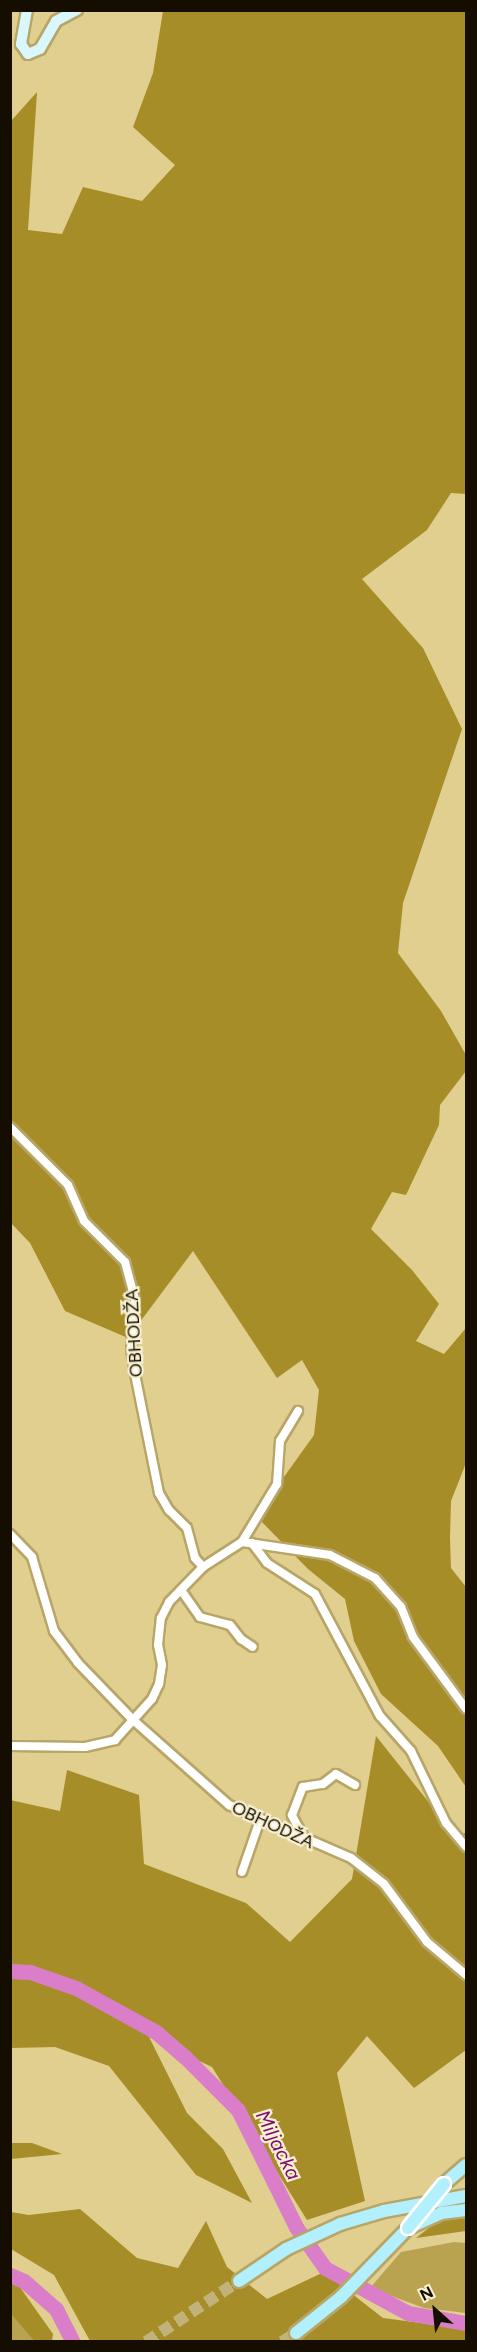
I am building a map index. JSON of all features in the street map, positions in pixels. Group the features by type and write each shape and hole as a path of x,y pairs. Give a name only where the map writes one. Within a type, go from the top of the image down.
{"main road":[{"path":"27,10 21,44 28,54 40,49 56,21 77,10"},
{"path":"296,2333 366,2274 444,2184 466,2165"},
{"path":"238,2281 310,2237 376,2213 466,2196"},
{"path":"408,2228 441,2213 466,2210"}],"street":[{"name":"OBHODŽA","path":"10,1127 68,1185 84,1221 124,1262 135,1300 131,1348 134,1369 159,1493 169,1510 187,1528 195,1558 203,1568"},
{"path":"10,1746 110,1743 152,1699 159,1684 161,1618 181,1590 203,1568 242,1542 277,1484 280,1441 298,1411"},
{"name":"OBHODŽA","path":"10,1534 32,1557 54,1631 78,1663 132,1719 229,1805 260,1820 276,1822 306,1842 351,1858 384,1884 427,1942 466,1975"},
{"path":"242,1542 330,1555 375,1578 401,1607 413,1637 466,1709"},
{"path":"252,1543 267,1563 306,1585 319,1599 375,1708 411,1751 446,1823 466,1847"},
{"path":"181,1590 201,1617 230,1624 241,1639 253,1647"},
{"path":"306,1842 291,1815 303,1787 323,1784 336,1774 355,1785"},
{"path":"242,1872 260,1820"}],"shaded area":[{"path":"163,11 466,11 466,494 451,493 427,530 362,579 423,648 462,729 403,903 398,953 441,1011 466,1055 466,1071 440,1105 439,1125 406,1195 392,1192 371,1229 412,1270 439,1304 416,1341 444,1354 466,1328 466,1463 451,1501 450,1538 451,1568 466,1587 466,1787 438,1746 381,1694 354,1641 345,1599 308,1569 256,1516 314,1435 319,1390 302,1360 277,1378 193,1251 128,1338 65,1311 30,1243 11,1223 11,121 37,92 28,230 62,234 83,187 142,201 175,165 133,127 153,73"},
{"path":"376,1736 454,1834 466,1833 466,2050 414,2088 367,2036 337,2073 365,2201 307,2220 212,2067 149,2037 187,2113 223,2149 252,2203 196,2175 109,2066 55,2047 11,2048 10,1800 60,1811 67,1770 139,1795 144,1864 246,1903 290,1942 352,1879"},
{"path":"11,2143 32,2143 62,2154 11,2159"},
{"path":"80,2209 137,2258 178,2268 206,2221 227,2267 267,2299 324,2272 383,2318 466,2329 466,2341 90,2341 54,2275 11,2249 11,2212 29,2215"},
{"path":"466,2217 466,2231 416,2238 439,2220"},
{"path":"454,2242 466,2243 466,2313 424,2308 370,2288 401,2252"},
{"path":"11,2280 17,2283 53,2334 52,2341 34,2341 11,2314"},
{"path":"10,2314 14,2317 34,2341 11,2341"}],"waterway":[{"name":"Miljacka","path":"10,1971 30,1972 76,1988 156,2032 184,2056 238,2110 296,2227 325,2268 408,2313 466,2323"},
{"name":"Miljacka","path":"10,2275 24,2281 56,2309 73,2342"}],"tunnel":[{"path":"146,2342 239,2281"},
{"path":"282,2342 296,2333"}]}
